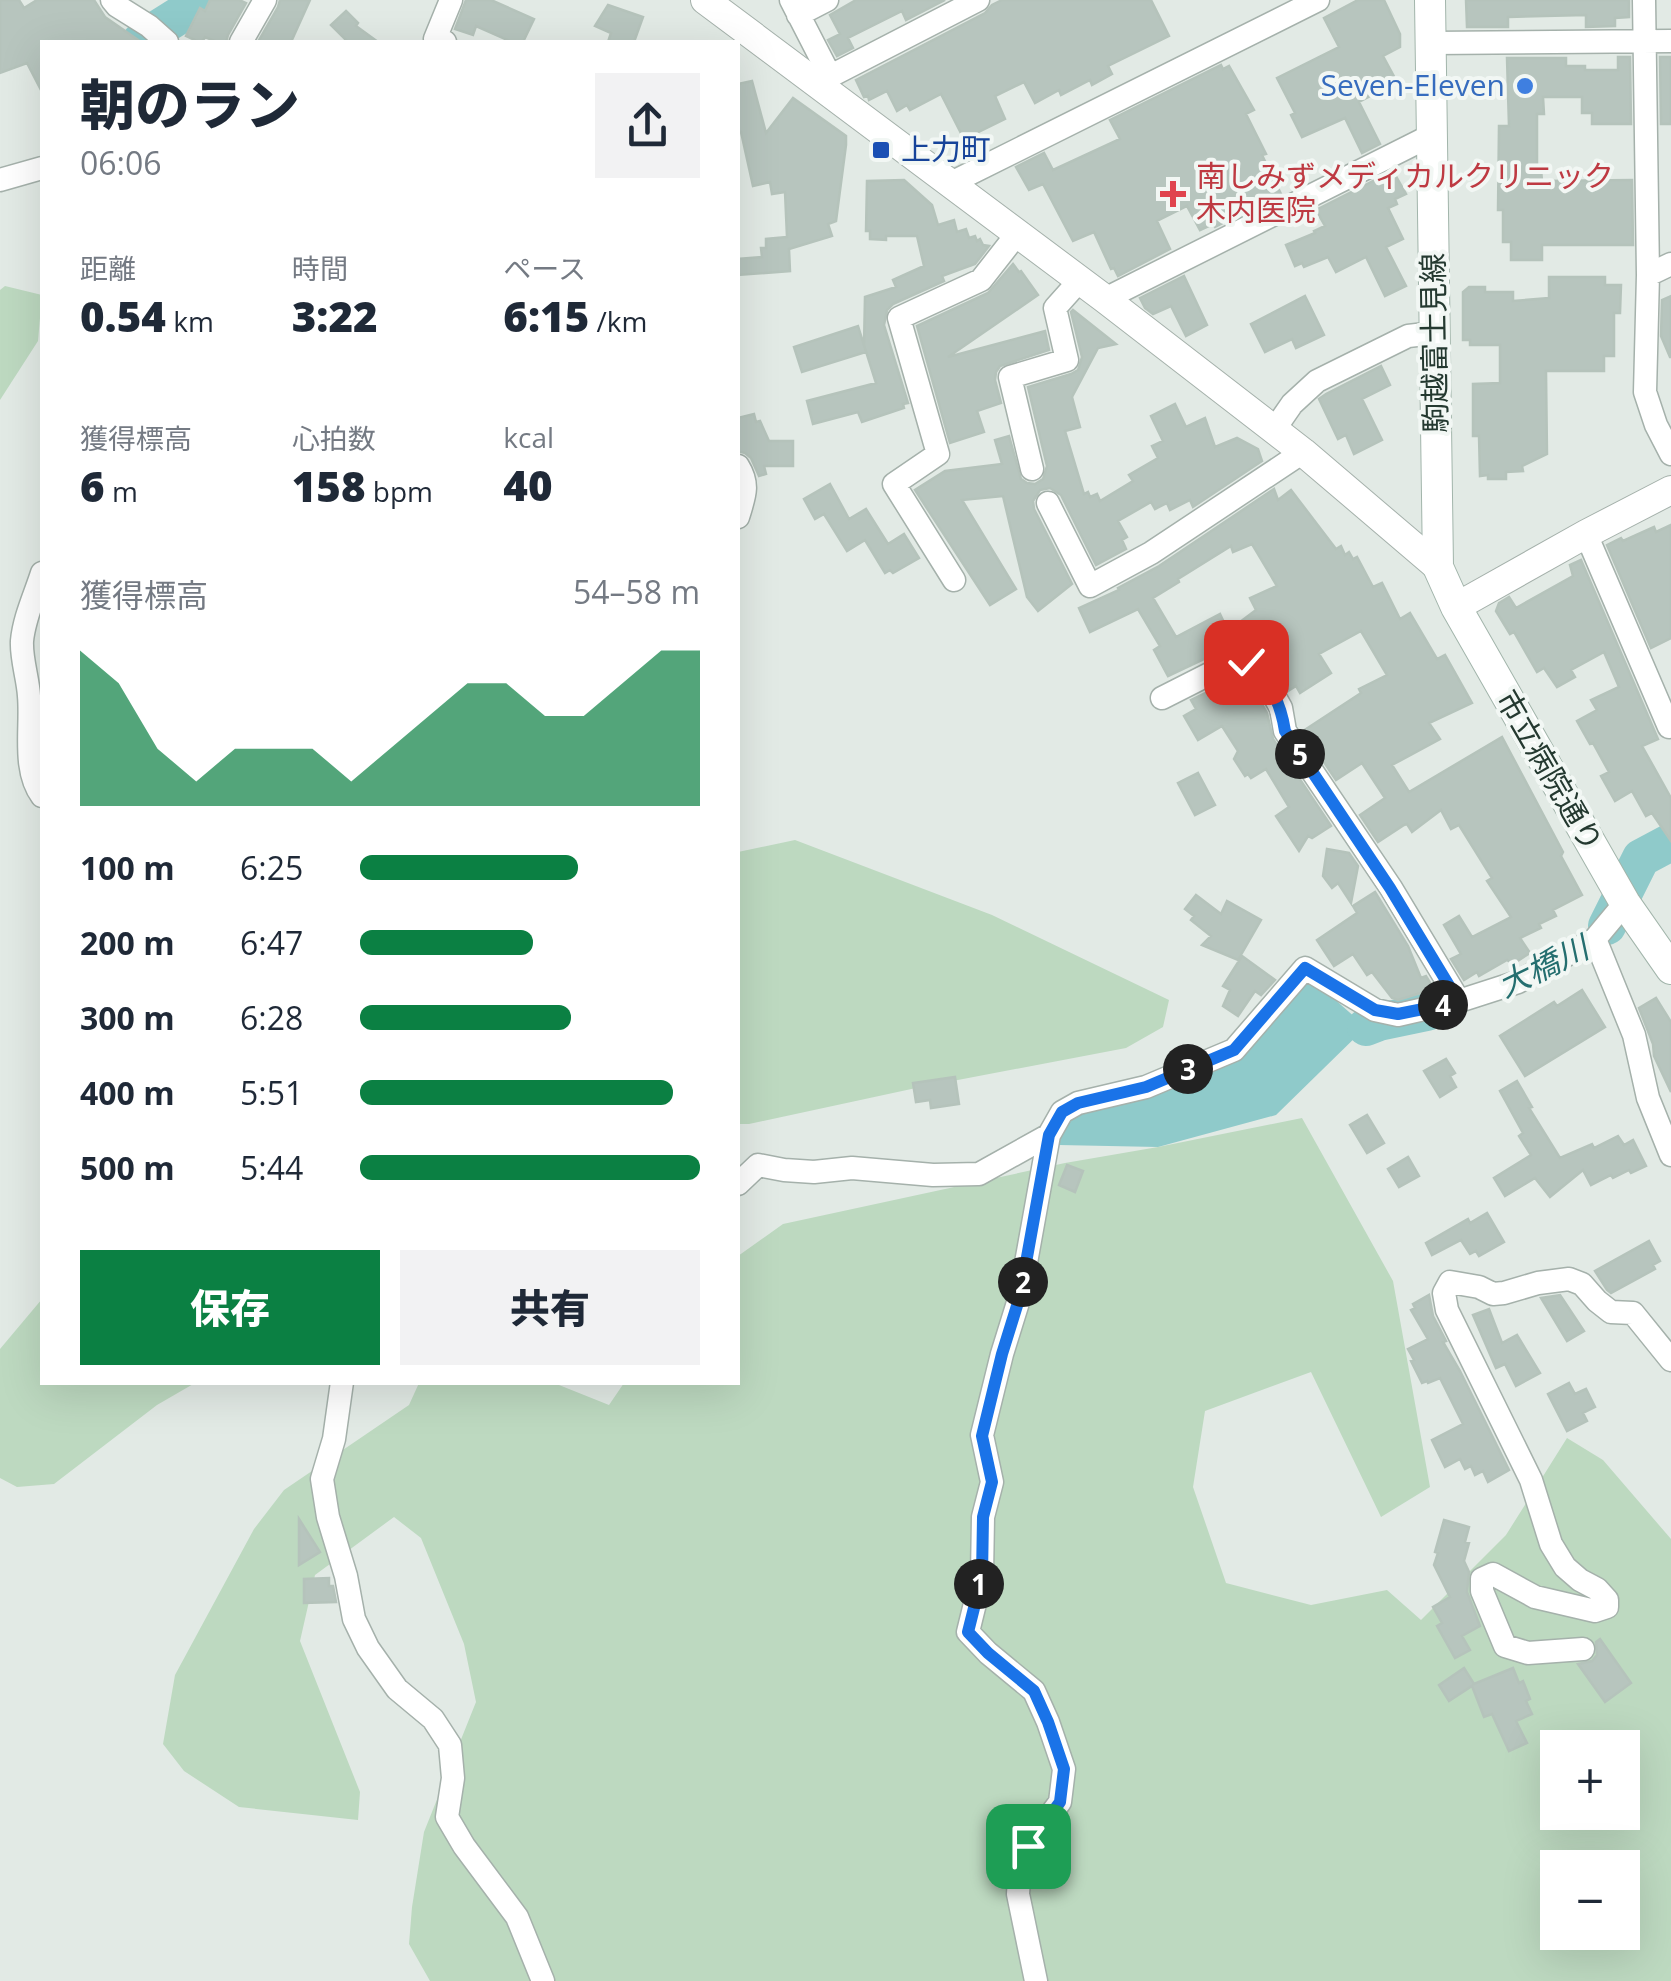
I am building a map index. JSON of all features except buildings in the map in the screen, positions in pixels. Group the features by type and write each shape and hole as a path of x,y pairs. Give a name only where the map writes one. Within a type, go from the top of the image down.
{"main road":[{"name":"駒越富士見線","path":"1430,0 1438,566"},
{"name":"市立病院通り","path":"1438,566 1456,608 1625,903 1671,969"}],"street":[{"path":"112,0 165,40"},
{"path":"242,40 265,0"},
{"path":"438,40 434,39 451,0"},
{"path":"705,0 741,37 823,80 949,184 1303,452 1438,566"},
{"path":"823,80 794,8 826,0"},
{"path":"823,80 978,0"},
{"path":"949,184 1318,0"},
{"path":"1644,0 1648,276 1645,392 1671,454"},
{"path":"1431,44 1671,41"},
{"path":"1105,299 1432,135"},
{"path":"0,180 40,169"},
{"path":"954,580 894,484 938,454 899,318 981,280 1017,234"},
{"path":"1648,276 1671,264"},
{"path":"1032,469 1010,377 1066,360 1055,308 1080,280"},
{"path":"1274,430 1292,404 1317,381 1408,336 1434,332"},
{"path":"1048,503 1090,586 1151,553 1303,452"},
{"path":"740,469 745,478 740,510"},
{"path":"1456,608 1671,490"},
{"path":"1586,534 1669,726"},
{"path":"40,579 24,626 22,645 30,699 31,770 40,793"},
{"path":"1162,698 1231,663 1246,662 1259,670 1281,708 1285,731 1390,888 1459,1002"},
{"path":"1036,1981 1018,1894 1020,1864 1028,1846 1060,1802 1064,1769 1034,1691 968,1632 982,1576 983,1517 992,1482 982,1436 1020,1296 1049,1135 1062,1112 1078,1103 1146,1087 1234,1050 1305,968 1375,1010 1398,1014 1459,1002 1518,982 1595,938 1625,903"},
{"path":"1595,938 1634,1035 1648,1098 1671,1154"},
{"path":"740,1182 758,1165 814,1172 852,1168 933,1175 979,1174 1049,1135"},
{"path":"1583,1649 1528,1653 1505,1646 1482,1590 1482,1579 1493,1574 1535,1597 1595,1610 1607,1607 1608,1600 1565,1567 1551,1544 1531,1480 1447,1310 1444,1293 1450,1282 1493,1294 1538,1282 1570,1279 1582,1284 1611,1312 1633,1312 1671,1360"},
{"path":"342,1385 334,1439 322,1479 354,1620 368,1648 398,1689 433,1719 450,1745 453,1778 447,1817 517,1918 543,1981"}],"green space":[{"path":"5,286 40,295 40,318 38,341 0,400 0,290"},
{"path":"795,840 992,915 1169,1000 1163,1027 1126,1048 740,1124 740,852"},
{"path":"1302,1118 1393,1281 1430,1487 1381,1517 1311,1372 1205,1411 1193,1487 1226,1583 1311,1605 1387,1590 1421,1620 1506,1535 1567,1438 1603,1460 1671,1539 1671,1981 430,1981 409,1944 424,1832 476,1702 464,1644 421,1538 394,1517 315,1575 300,1641 360,1792 358,1820 239,1807 184,1771 163,1744 175,1675 254,1529 284,1490 409,1405 418,1385 559,1385 609,1405 623,1385 740,1385 740,1255 783,1224 1065,1163"},
{"path":"40,1301 40,1385 192,1385 157,1405 54,1484 17,1487 0,1478 0,1349"}],"water":[{"path":"1305,973 1366,1027 1276,1115 1158,1147 1059,1145 1065,1116 1237,1053"}],"waterway":[{"path":"142,40 204,0"},
{"name":"大橋川","path":"1607,926 1641,858 1671,842"},
{"name":"大橋川","path":"1366,1027 1427,1012"}],"place":[{"name":"Seven-Eleven","path":"1525,86"},
{"name":"上力町","path":"881,150"},
{"name":"南しみずメディカルクリニック 木内医院","path":"1173,194"}],"route":[{"path":"1028,1846 1060,1802 1064,1769 1034,1691 968,1632 982,1576 983,1517 992,1482 982,1436 1020,1296 1049,1135 1062,1112 1078,1103 1146,1087 1234,1050 1305,968 1375,1010 1398,1014 1459,1002 1390,888 1285,731 1281,708 1259,670 1246,662"}]}
